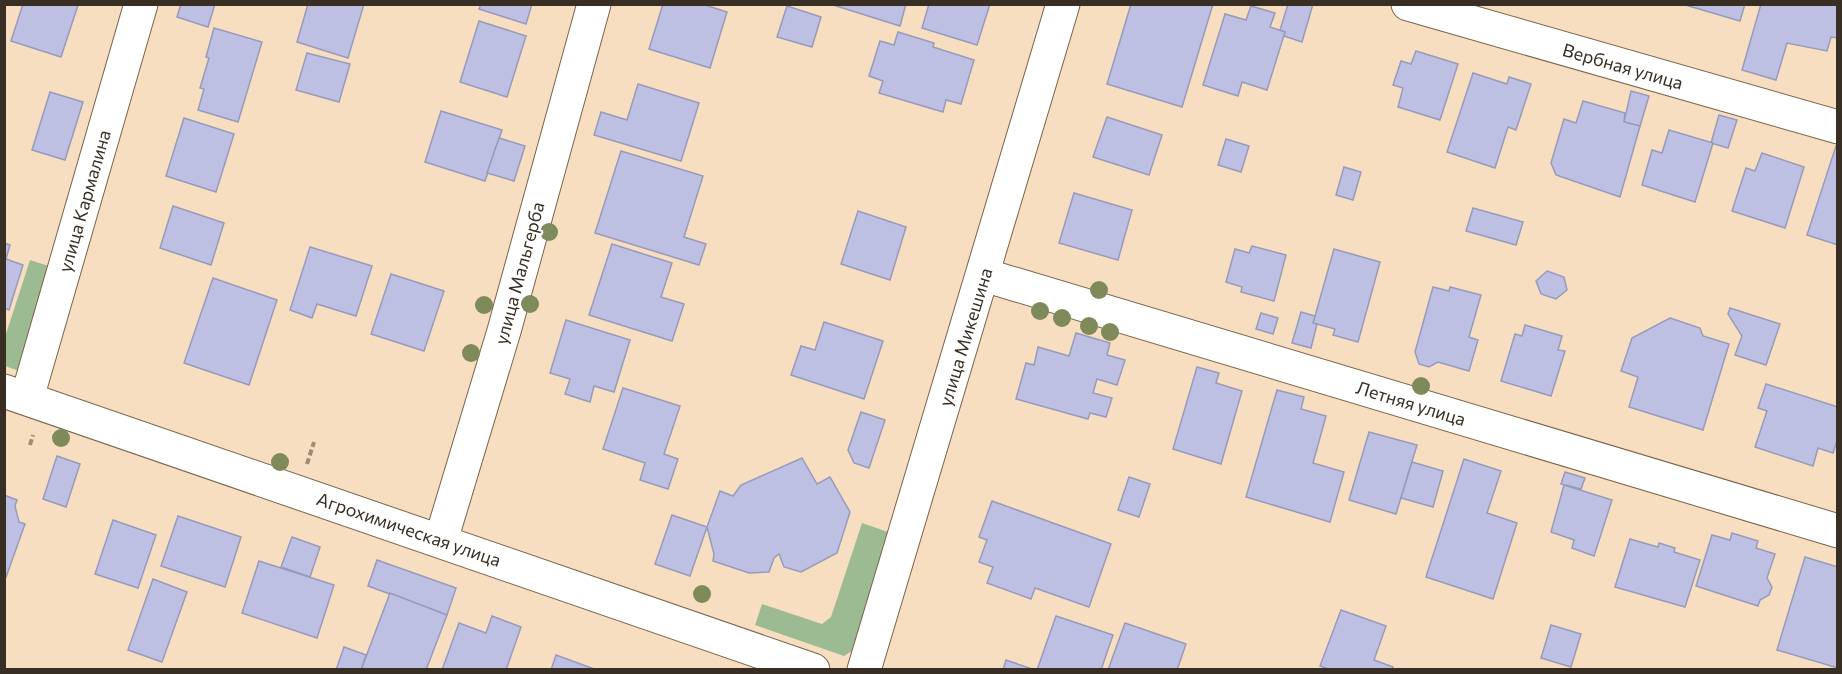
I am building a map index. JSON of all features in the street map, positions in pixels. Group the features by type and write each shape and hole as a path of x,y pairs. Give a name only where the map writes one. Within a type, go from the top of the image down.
{"street":[{"name":"улица Кармалина","path":"16,394 141,4"},
{"name":"улица Мальгерба","path":"441,540 504,331 594,4"},
{"name":"улица Микешина","path":"864,669 984,275 1063,4"},
{"name":"Вербная улица","path":"1408,4 1838,127"},
{"name":"Летняя улица","path":"984,275 1838,531"},
{"name":"Агрохимическая улица","path":"16,394 813,669"}],"path":[{"path":"303,473 314,442"}],"green space":[{"path":"30,260 55,268 22,372 5,366 5,337"},
{"path":"862,523 891,533 855,649 844,656 755,625 762,604 822,624 831,617"}],"building":[{"path":"23,4 78,5 61,57 11,41"},
{"path":"181,4 215,4 208,27 177,17"},
{"path":"308,4 364,4 348,58 297,42"},
{"path":"481,4 532,4 526,24 479,9"},
{"path":"663,4 702,4 727,12 710,68 649,49"},
{"path":"830,4 906,4 900,26"},
{"path":"929,4 990,4 977,45 922,28"},
{"path":"1131,4 1213,4 1182,107 1107,84"},
{"path":"1288,4 1313,4 1302,42 1284,36 1285,32 1280,30"},
{"path":"1682,4 1745,4 1740,21"},
{"path":"1761,4 1838,4 1838,38 1831,37 1827,51 1787,43 1776,80 1742,70"},
{"path":"787,6 821,17 812,47 777,37"},
{"path":"1251,6 1275,13 1270,27 1285,32 1267,90 1242,82 1238,96 1203,85 1225,14 1246,20"},
{"path":"479,21 526,36 507,97 460,82"},
{"path":"214,28 262,42 238,122 198,110 204,89 200,88 209,58 206,57"},
{"path":"898,32 934,43 933,47 974,60 961,104 946,100 943,112 879,93 883,81 869,76 880,41 894,45"},
{"path":"1416,51 1458,64 1440,120 1398,107 1403,88 1393,85 1401,61 1411,64"},
{"path":"307,53 350,64 339,102 296,90"},
{"path":"1473,73 1507,84 1509,77 1531,84 1516,130 1508,127 1495,168 1447,152"},
{"path":"638,84 699,103 681,161 594,135 601,112 627,120"},
{"path":"1631,91 1649,96 1640,126 1624,122"},
{"path":"50,92 83,102 65,160 32,150"},
{"path":"1583,101 1625,113 1624,122 1640,126 1620,197 1556,175 1551,163 1564,119 1576,123"},
{"path":"441,111 502,130 485,181 425,162"},
{"path":"1719,115 1737,120 1728,148 1711,143"},
{"path":"1107,117 1162,135 1149,175 1093,157"},
{"path":"184,118 234,134 216,192 166,176"},
{"path":"1669,130 1713,143 1695,202 1642,185 1652,150 1662,153"},
{"path":"499,138 525,146 514,181 487,173"},
{"path":"1226,139 1249,146 1241,172 1218,165"},
{"path":"1836,146 1838,147 1838,245 1807,235"},
{"path":"621,151 703,176 684,237 706,244 699,265 595,233"},
{"path":"1762,153 1804,167 1785,228 1732,211 1746,168 1755,171"},
{"path":"1344,167 1361,172 1353,200 1336,195"},
{"path":"1074,193 1132,210 1118,260 1059,243"},
{"path":"173,206 224,223 211,265 160,248"},
{"path":"1473,208 1523,222 1516,245 1466,231"},
{"path":"858,211 906,227 890,280 841,264"},
{"path":"4,243 10,245 6,259 23,265 9,310 4,308"},
{"path":"612,244 672,263 661,297 684,304 672,341 589,315"},
{"path":"1252,246 1286,255 1274,301 1241,292 1242,287 1226,282 1235,249 1249,253"},
{"path":"310,247 372,266 356,316 317,304 312,318 290,310"},
{"path":"1334,249 1380,262 1358,342 1333,335 1335,329 1313,323"},
{"path":"1547,271 1564,277 1567,290 1556,299 1541,294 1536,281"},
{"path":"391,274 444,291 424,351 371,334"},
{"path":"213,278 277,300 249,385 184,363"},
{"path":"1433,287 1449,291 1450,287 1481,295 1469,337 1478,340 1469,371 1438,362 1429,367 1419,364 1415,352"},
{"path":"1730,308 1780,324 1766,365 1735,355 1742,336 1728,314"},
{"path":"1301,312 1315,316 1313,323 1317,324 1311,348 1292,343"},
{"path":"1261,313 1278,318 1273,334 1256,329"},
{"path":"1670,318 1700,328 1703,336 1729,344 1703,430 1629,407 1638,377 1621,371 1632,338"},
{"path":"566,320 630,340 614,392 594,386 590,402 565,394 570,379 550,373"},
{"path":"824,322 883,341 864,399 791,375 801,346 815,350"},
{"path":"1525,325 1562,336 1558,350 1565,351 1551,396 1501,381 1515,334 1522,336"},
{"path":"1076,333 1110,343 1107,355 1125,360 1117,385 1097,379 1093,393 1112,398 1106,417 1090,413 1088,419 1016,399 1026,363 1034,365 1038,347 1069,356"},
{"path":"1197,367 1219,373 1216,383 1242,391 1221,464 1173,449"},
{"path":"1766,384 1838,407 1838,438 1833,453 1818,448 1813,466 1755,447 1767,411 1758,408"},
{"path":"623,388 680,406 664,454 678,459 668,489 640,480 645,463 603,449"},
{"path":"1277,390 1304,397 1301,409 1326,416 1313,463 1344,472 1330,522 1246,497"},
{"path":"861,412 885,420 869,468 854,463 848,450"},
{"path":"1369,432 1417,445 1396,514 1349,500"},
{"path":"57,456 80,464 66,507 43,499"},
{"path":"802,458 817,484 830,477 850,512 837,553 801,572 784,567 779,554 774,558 769,572 749,573 713,561 714,554 707,527 720,491 733,496 741,485"},
{"path":"1464,459 1501,471 1487,513 1517,523 1493,599 1426,577"},
{"path":"1412,462 1443,471 1433,507 1401,498"},
{"path":"1565,472 1585,478 1581,489 1561,484"},
{"path":"1129,477 1150,484 1139,517 1118,510"},
{"path":"1564,485 1612,500 1594,556 1572,548 1574,540 1551,532"},
{"path":"4,495 17,500 15,506 19,522 25,524 5,580"},
{"path":"992,501 1111,544 1089,607 1035,588 1031,599 987,583 993,567 979,562 987,540 979,537"},
{"path":"672,515 707,527 690,576 655,564"},
{"path":"178,516 241,537 225,587 161,566"},
{"path":"113,520 156,535 138,588 95,574"},
{"path":"1732,533 1758,541 1756,548 1775,554 1767,578 1772,587 1769,595 1760,600 1758,606 1696,586 1712,535 1730,540"},
{"path":"292,537 320,547 310,577 281,567"},
{"path":"1630,539 1658,547 1659,543 1675,548 1674,552 1700,560 1685,607 1615,587"},
{"path":"1805,557 1838,567 1838,668 1777,650"},
{"path":"377,560 456,588 447,615 368,586"},
{"path":"259,561 334,585 317,638 242,613"},
{"path":"153,579 187,592 162,662 128,650"},
{"path":"390,593 447,615 426,670 361,670"},
{"path":"1341,610 1386,626 1374,660 1393,667 1392,670 1331,670 1320,666"},
{"path":"492,616 521,627 506,670 442,670 459,623 486,633"},
{"path":"1056,616 1113,635 1101,670 1037,670"},
{"path":"1125,623 1186,644 1177,670 1108,670"},
{"path":"1551,625 1581,634 1571,667 1541,658"},
{"path":"344,647 366,655 361,670 336,670"},
{"path":"556,655 597,670 551,670"},
{"path":"1006,660 1035,670 1003,670"}]}
